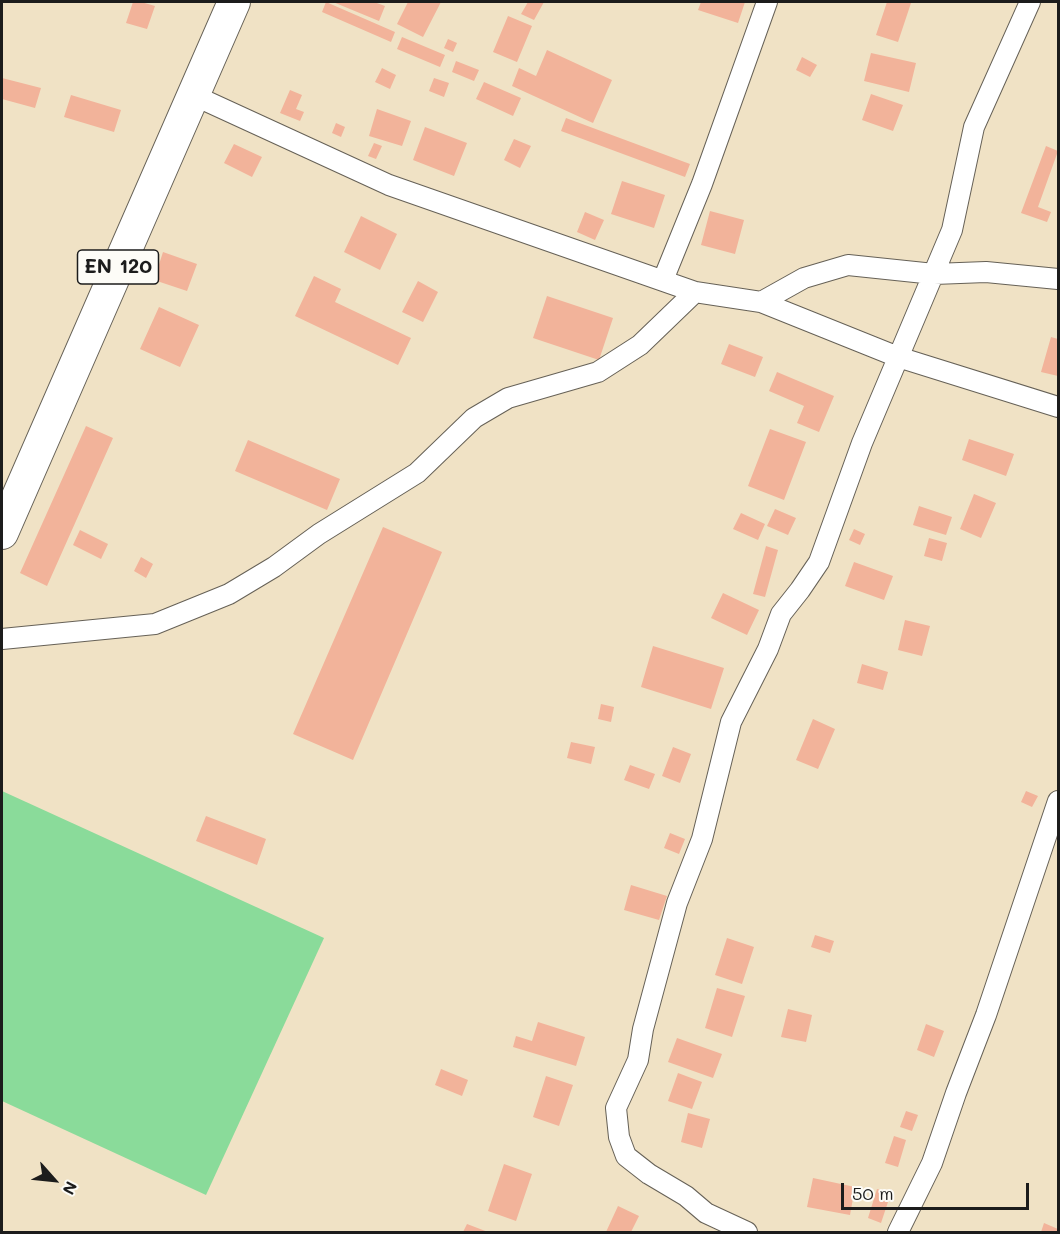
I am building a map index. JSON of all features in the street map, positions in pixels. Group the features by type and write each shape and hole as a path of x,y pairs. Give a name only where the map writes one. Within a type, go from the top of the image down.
{"main road":[{"name":"EN 120","path":"2,533 234,2"}],"street":[{"path":"663,280 702,184 767,2"},
{"path":"747,1233 706,1213 686,1196 626,1156 619,1137 616,1108 638,1060 643,1029 677,903 702,839 731,722 768,649 781,614 819,562 862,442 952,230 974,127 1030,2"},
{"path":"193,95 389,185 695,292 761,302 898,357 1059,407"},
{"path":"761,302 804,278 848,265 934,274 986,272 1059,279"},
{"path":"2,639 155,624 229,594 274,567 319,534 417,472 474,418 508,398 598,372 640,345 695,292"},
{"path":"898,1233 932,1163 986,1015 1059,801"}],"green space":[{"path":"2,791 324,938 206,1195 2,1101"}],"building":[{"path":"133,2 155,6 147,29 126,23"},
{"path":"326,2 395,32 391,42 322,12"},
{"path":"333,2 374,2 385,6 379,21"},
{"path":"408,2 441,2 423,37 397,24"},
{"path":"528,2 544,2 534,20 521,14"},
{"path":"701,2 745,2 738,23 698,10"},
{"path":"887,2 911,3 898,42 876,35"},
{"path":"508,16 532,26 517,62 493,52"},
{"path":"402,37 445,55 440,67 397,49"},
{"path":"448,39 457,43 453,52 444,48"},
{"path":"547,50 612,80 593,123 512,86 519,68 536,76"},
{"path":"871,53 916,63 909,92 864,81"},
{"path":"802,57 817,65 810,77 796,70"},
{"path":"456,61 479,70 474,81 452,72"},
{"path":"382,68 396,75 390,89 375,82"},
{"path":"2,78 41,88 35,108 2,99"},
{"path":"434,78 449,83 444,97 429,91"},
{"path":"484,82 521,98 513,116 476,99"},
{"path":"290,90 302,95 296,109 304,112 300,121 280,113"},
{"path":"871,94 903,105 893,131 862,120"},
{"path":"71,95 121,110 114,132 64,117"},
{"path":"377,109 411,121 402,146 369,136"},
{"path":"566,118 690,164 685,177 561,131"},
{"path":"336,123 345,127 341,137 332,133"},
{"path":"425,127 467,143 454,176 413,160"},
{"path":"514,139 531,146 520,168 504,160"},
{"path":"374,143 382,146 376,159 368,156"},
{"path":"234,144 262,157 252,177 224,163"},
{"path":"1046,146 1058,151 1038,207 1051,212 1047,222 1021,213"},
{"path":"622,181 665,195 654,228 611,214"},
{"path":"710,211 744,220 735,254 701,245"},
{"path":"585,212 604,220 595,240 577,232"},
{"path":"361,216 397,234 380,270 344,252"},
{"path":"163,252 197,264 187,291 154,280"},
{"path":"314,276 341,289 335,302 411,338 398,365 295,316"},
{"path":"418,281 438,292 423,322 402,312"},
{"path":"547,296 613,318 599,360 533,338"},
{"path":"159,307 199,325 180,367 140,349"},
{"path":"1051,337 1058,339 1058,376 1041,372"},
{"path":"729,344 763,357 755,377 721,364"},
{"path":"777,372 834,396 819,432 797,423 804,406 769,391"},
{"path":"86,426 113,438 47,586 20,573"},
{"path":"770,429 806,442 784,500 748,486"},
{"path":"969,439 1014,454 1006,476 962,460"},
{"path":"248,440 340,479 327,510 235,471"},
{"path":"974,494 996,503 981,538 960,529"},
{"path":"919,506 952,517 946,535 913,525"},
{"path":"775,509 796,518 788,535 767,526"},
{"path":"741,513 765,524 758,540 733,529"},
{"path":"383,527 442,552 353,760 293,734"},
{"path":"854,529 865,534 860,545 849,540"},
{"path":"80,530 108,544 101,559 73,545"},
{"path":"929,538 947,543 942,561 924,556"},
{"path":"766,546 778,550 765,597 753,594"},
{"path":"141,557 153,564 146,578 134,571"},
{"path":"854,562 893,576 884,600 845,586"},
{"path":"723,593 759,610 747,635 711,618"},
{"path":"905,620 930,626 922,656 898,650"},
{"path":"653,646 724,668 711,709 641,687"},
{"path":"862,664 888,672 883,690 857,683"},
{"path":"601,704 614,707 611,722 598,719"},
{"path":"813,719 835,729 818,769 796,760"},
{"path":"571,742 595,747 591,764 567,758"},
{"path":"673,747 691,754 680,783 662,776"},
{"path":"630,765 655,774 649,789 624,780"},
{"path":"1026,791 1038,796 1032,807 1021,802"},
{"path":"206,816 266,839 257,865 196,841"},
{"path":"670,833 685,839 679,854 664,848"},
{"path":"631,885 667,896 659,920 624,910"},
{"path":"815,935 834,941 830,953 811,947"},
{"path":"727,938 754,947 742,984 715,975"},
{"path":"717,988 745,996 732,1037 705,1028"},
{"path":"788,1009 812,1015 806,1042 781,1037"},
{"path":"538,1022 585,1037 576,1066 513,1047 516,1036 532,1041"},
{"path":"926,1024 944,1031 934,1057 917,1050"},
{"path":"677,1038 722,1054 713,1078 668,1062"},
{"path":"441,1069 468,1080 462,1096 435,1085"},
{"path":"678,1073 702,1082 692,1109 668,1101"},
{"path":"546,1076 573,1085 559,1126 533,1117"},
{"path":"906,1111 918,1115 912,1131 900,1127"},
{"path":"688,1113 710,1119 702,1148 681,1142"},
{"path":"894,1136 906,1140 898,1167 885,1163"},
{"path":"504,1164 532,1174 516,1221 488,1211"},
{"path":"813,1178 855,1187 850,1215 807,1207"},
{"path":"877,1189 891,1193 881,1223 868,1218"},
{"path":"618,1206 639,1216 631,1232 606,1232"},
{"path":"1044,1223 1058,1229 1058,1232 1041,1232"},
{"path":"467,1224 488,1232 463,1232"}]}
